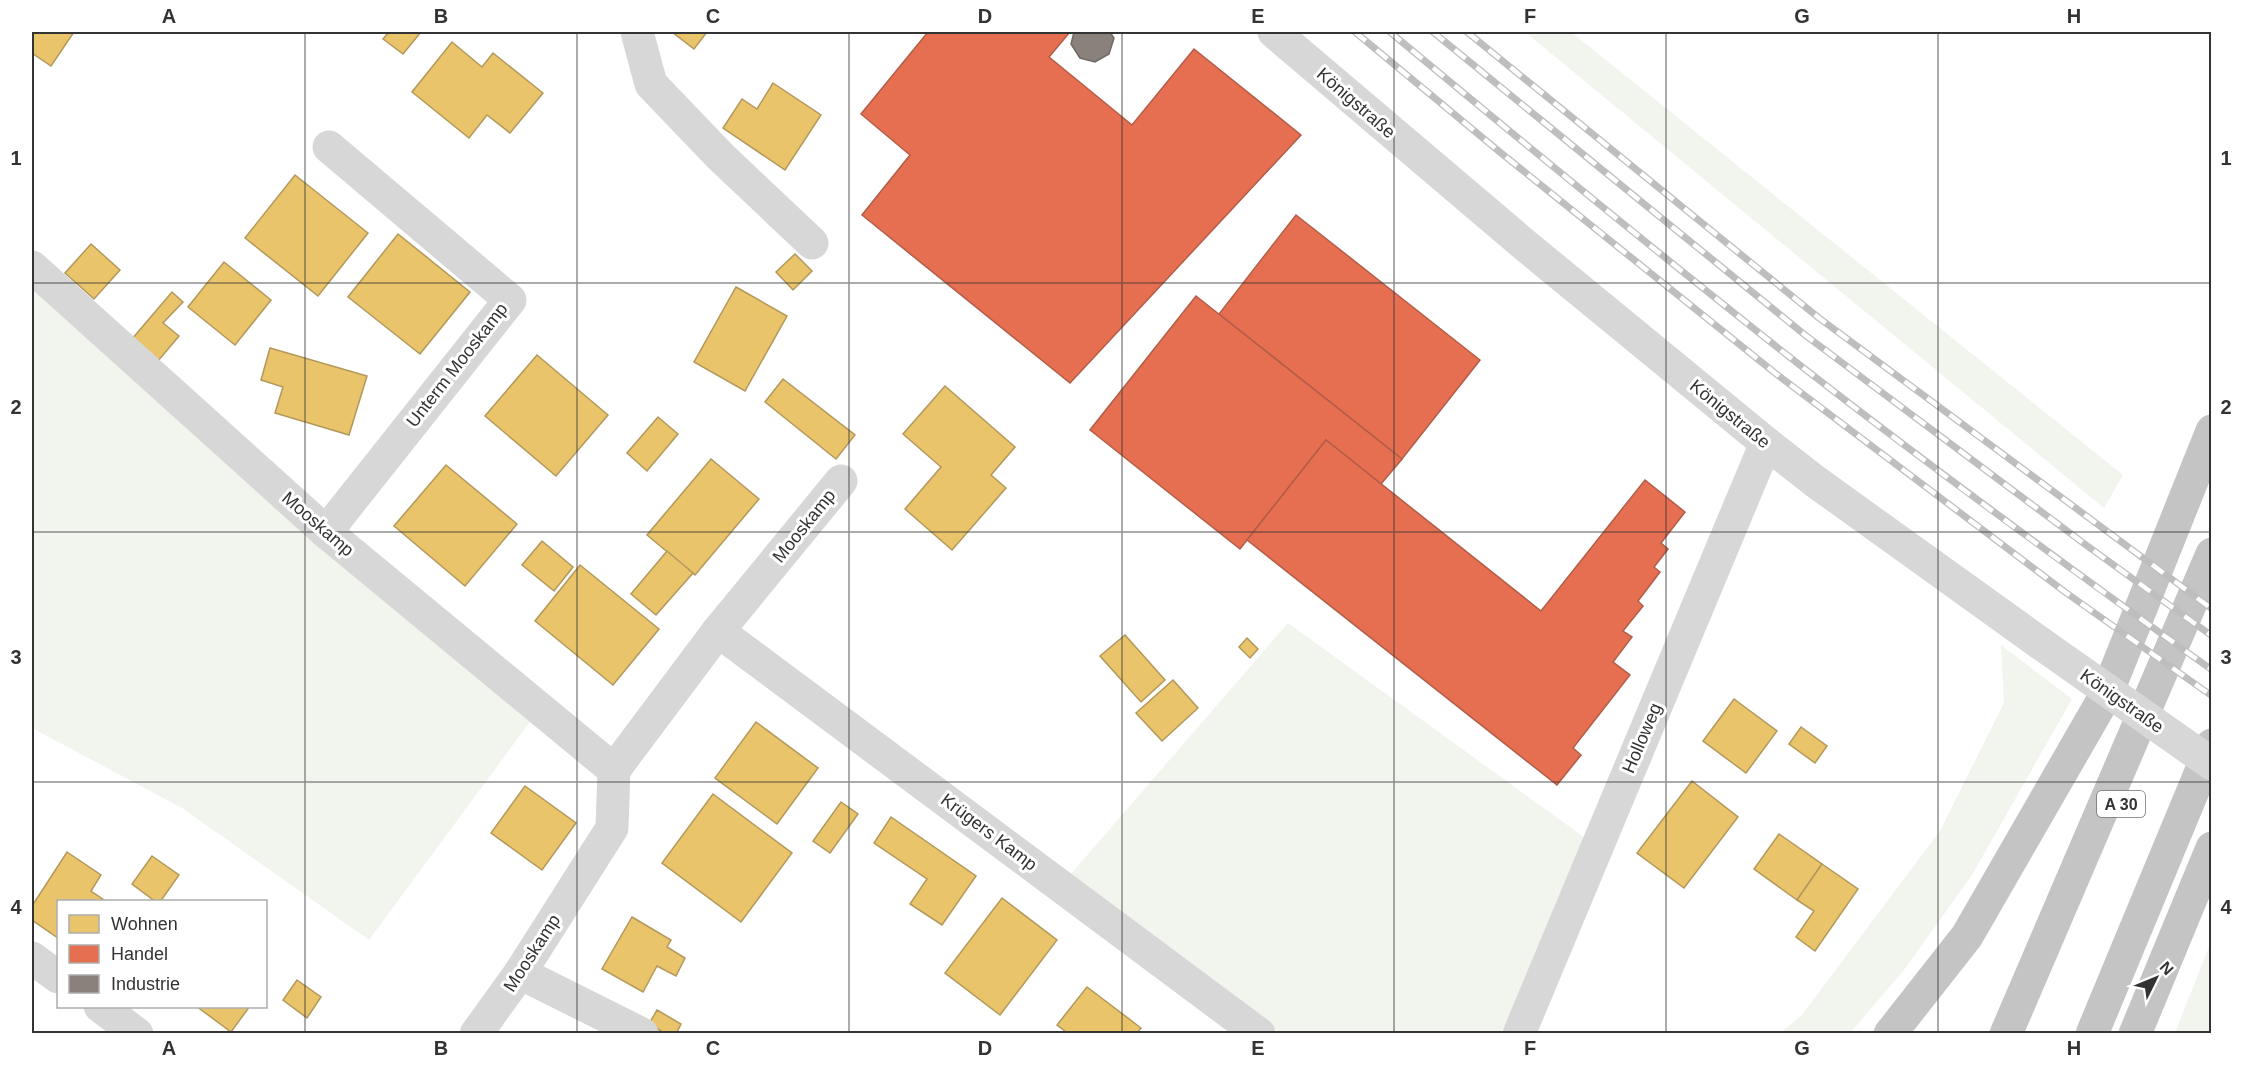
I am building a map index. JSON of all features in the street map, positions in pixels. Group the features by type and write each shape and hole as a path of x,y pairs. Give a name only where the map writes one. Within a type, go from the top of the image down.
{"highway":[{"path":"1890,1034 1967,936 2107,693 2211,431"},
{"path":"2006,1034 2211,554"},
{"name":"A 30","path":"2028,1034 2198,615 2211,573"},
{"path":"2092,1034 2211,745"},
{"path":"2135,1034 2211,848"}],"street":[{"path":"637,32 651,84 720,156 812,243"},
{"name":"Königstraße","path":"1274,32 1499,223 1766,443 1816,482 2040,644 2211,764"},
{"name":"Unterm Mooskamp","path":"326,532 510,300 329,147"},
{"name":"Mooskamp","path":"32,267 326,532 614,771"},
{"name":"Holloweg","path":"1519,1034 1766,443"},
{"name":"Mooskamp","path":"476,1034 520,973 612,828 614,771 718,631 841,481"},
{"name":"Krügers Kamp","path":"718,631 1259,1034"},
{"path":"32,958 57,976"},
{"path":"520,973 642,1034"},
{"path":"103,1008 137,1034"}],"shaded area":[{"path":"1525,32 1571,32 2123,475 2104,508"},
{"path":"32,286 532,719 369,940 182,808 32,728"},
{"path":"1288,623 1588,840 1501,1033 1280,1033 1070,875"},
{"path":"2001,645 2072,699 1972,875 1904,970 1850,1033 1780,1033 1802,1015 1940,831 2004,703"},
{"path":"2211,942 2211,1033 2175,1033"}],"building: Wohnen":[{"path":"32,32 74,32 51,66 32,53"},
{"path":"389,32 421,32 403,54 383,39"},
{"path":"672,32 707,32 694,49"},
{"path":"452,42 482,67 493,53 543,93 510,133 487,115 469,138 412,92"},
{"path":"773,83 821,115 785,170 723,128 742,99 757,109"},
{"path":"295,175 368,233 318,296 245,238"},
{"path":"398,234 470,292 420,354 348,297"},
{"path":"91,244 120,270 94,299 65,273"},
{"path":"795,254 812,271 793,290 776,272"},
{"path":"224,262 271,300 235,345 188,307"},
{"path":"736,287 787,316 745,391 694,362"},
{"path":"172,292 183,302 163,323 179,336 158,361 132,339"},
{"path":"270,348 367,376 349,435 275,413 283,387 261,380"},
{"path":"537,355 608,415 556,476 485,416"},
{"path":"783,379 855,435 836,459 765,402"},
{"path":"945,386 1015,447 991,475 1006,488 952,550 905,509 941,467 903,434"},
{"path":"658,417 678,434 647,471 627,453"},
{"path":"711,459 759,499 695,575 647,535"},
{"path":"446,465 517,524 465,586 394,526"},
{"path":"542,541 573,567 554,591 522,565"},
{"path":"667,551 693,573 656,615 631,594"},
{"path":"580,565 659,629 613,685 535,621"},
{"path":"1125,635 1165,680 1141,702 1100,656"},
{"path":"1247,638 1258,649 1250,658 1239,647"},
{"path":"1173,680 1198,708 1162,741 1136,713"},
{"path":"1734,699 1777,731 1746,773 1703,741"},
{"path":"756,722 818,768 777,824 715,778"},
{"path":"1801,727 1827,746 1815,763 1789,744"},
{"path":"1692,781 1738,817 1684,888 1637,853"},
{"path":"525,786 576,823 542,870 491,833"},
{"path":"713,794 792,853 741,922 662,863"},
{"path":"841,802 858,814 830,853 813,841"},
{"path":"891,817 976,876 942,925 910,904 927,879 874,843"},
{"path":"1779,834 1822,864 1797,900 1754,869"},
{"path":"67,852 101,875 91,891 104,900 57,900 57,937 32,920 32,906"},
{"path":"152,856 179,875 161,900 153,900 132,884"},
{"path":"1822,864 1858,889 1815,951 1796,937 1814,911 1797,900"},
{"path":"1002,898 1057,940 1000,1015 945,973"},
{"path":"632,917 671,940 667,947 685,958 676,976 657,966 643,992 602,969"},
{"path":"297,980 321,997 307,1018 283,1000"},
{"path":"1087,987 1141,1028 1136,1034 1069,1034 1057,1025"},
{"path":"199,1008 249,1008 231,1032"},
{"path":"657,1010 681,1024 676,1034 666,1034 649,1024"}],"building: Handel":[{"path":"928,32 1070,32 1049,57 1132,125 1194,49 1301,135 1070,383 862,215 910,155 861,114"},
{"path":"1296,215 1480,360 1402,459 1219,314"},
{"path":"1196,296 1402,459 1381,484 1326,440 1240,549 1090,430"},
{"path":"1326,440 1541,611 1645,480 1685,512 1661,543 1668,549 1654,567 1660,572 1638,601 1643,606 1623,631 1632,637 1613,662 1630,675 1573,748 1581,755 1557,785 1247,540"}],"building: Industrie":[{"path":"1074,32 1110,32 1114,38 1109,54 1095,62 1080,58 1071,44"}],"railway":[{"path":"1355,32 1501,153 1775,373 2065,592 2212,696"},
{"path":"1390,32 1637,235 1839,396 2104,593 2212,670"},
{"path":"1433,32 1805,335 2212,636"},
{"path":"1467,32 1819,318 2212,609"}]}
